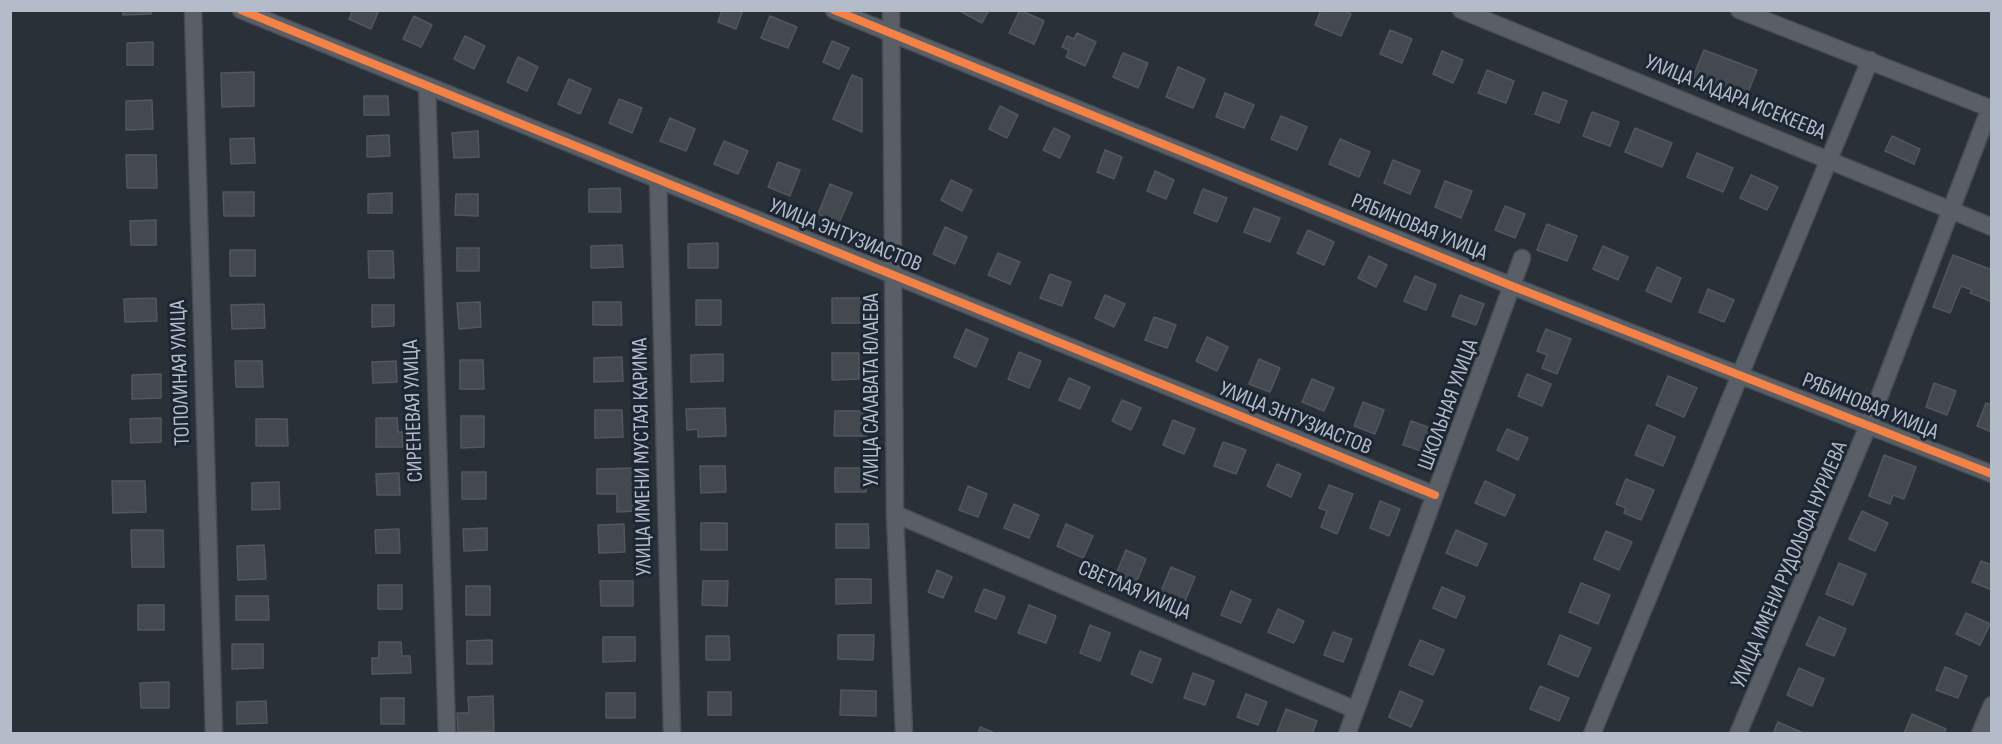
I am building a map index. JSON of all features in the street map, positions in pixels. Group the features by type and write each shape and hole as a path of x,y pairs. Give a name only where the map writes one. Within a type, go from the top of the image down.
{"street":[{"name":"ТОПОЛИНАЯ УЛИЦА","path":"194,10 214,734"},
{"name":"УЛИЦА ЭНТУЗИАСТОВ","path":"241,10 1435,495"},
{"name":"РЯБИНОВАЯ УЛИЦА","path":"834,10 1512,286 1992,474"},
{"name":"УЛИЦА САЛАВАТА ЮЛАЕВА","path":"891,10 895,514 904,734"},
{"name":"УЛИЦА АЛДАРА ИСЕКЕЕВА","path":"1461,10 1992,226"},
{"path":"1739,10 1991,109"},
{"path":"1592,734 1870,60"},
{"name":"СИРЕНЕВАЯ УЛИЦА","path":"427,86 447,734"},
{"name":"УЛИЦА ИМЕНИ РУДОЛЬФА НУРИЕВА","path":"1738,734 1868,426 1949,209 1991,109"},
{"name":"УЛИЦА ИМЕНИ МУСТАЯ КАРИМА","path":"658,180 672,734"},
{"name":"ШКОЛЬНАЯ УЛИЦА","path":"1347,734 1522,258"},
{"name":"СВЕТЛАЯ УЛИЦА","path":"895,514 1356,710"},
{"path":"1980,734 1990,712"}],"building":[{"path":"123,10 151,10 151,14 123,15"},
{"path":"353,10 379,10 371,29 349,19"},
{"path":"722,10 743,10 736,29 718,22"},
{"path":"958,10 989,10 982,23"},
{"path":"1020,10 1044,21 1034,44 1009,33"},
{"path":"1321,10 1343,10 1351,14 1341,36 1315,25"},
{"path":"414,16 432,25 421,47 403,39"},
{"path":"770,16 797,27 788,48 761,38"},
{"path":"1390,30 1412,39 1402,63 1380,54"},
{"path":"1077,33 1096,42 1085,66 1066,57 1069,50 1062,47 1067,36 1074,39"},
{"path":"465,36 485,46 474,69 454,59"},
{"path":"832,41 849,48 839,69 823,62"},
{"path":"153,42 153,65 127,65 127,43"},
{"path":"1704,50 1757,70 1742,107 1689,87"},
{"path":"1442,51 1463,60 1453,83 1433,74"},
{"path":"1123,53 1148,63 1138,88 1113,77"},
{"path":"518,57 538,67 527,91 507,82"},
{"path":"1178,67 1205,79 1193,108 1166,97"},
{"path":"1487,70 1514,81 1506,103 1478,93"},
{"path":"254,72 254,106 222,107 221,73"},
{"path":"852,75 862,79 862,132 833,119"},
{"path":"569,79 591,89 580,114 558,104"},
{"path":"1543,92 1567,101 1559,123 1535,114"},
{"path":"1225,93 1254,105 1244,128 1216,117"},
{"path":"364,96 388,96 389,115 364,115"},
{"path":"619,99 642,108 632,133 609,123"},
{"path":"152,100 153,129 126,130 126,101"},
{"path":"1000,106 1018,115 1007,138 989,129"},
{"path":"1592,112 1619,122 1610,146 1583,136"},
{"path":"1281,116 1307,127 1297,150 1271,139"},
{"path":"670,118 695,129 686,151 660,141"},
{"path":"1054,128 1070,136 1060,158 1043,150"},
{"path":"1635,128 1672,143 1662,167 1625,152"},
{"path":"478,131 479,157 454,158 452,133"},
{"path":"389,135 390,156 367,157 367,136"},
{"path":"1892,136 1920,149 1914,164 1885,151"},
{"path":"254,138 255,163 231,164 230,139"},
{"path":"1340,139 1370,152 1359,177 1329,164"},
{"path":"724,141 748,151 738,174 714,164"},
{"path":"1105,150 1122,157 1114,179 1097,172"},
{"path":"1697,153 1733,168 1723,192 1687,177"},
{"path":"126,155 156,155 157,188 127,188"},
{"path":"1393,160 1420,171 1410,194 1384,183"},
{"path":"778,162 800,170 790,196 768,187"},
{"path":"1155,171 1174,180 1166,199 1147,191"},
{"path":"1751,175 1778,187 1767,210 1740,198"},
{"path":"951,180 972,190 962,211 941,200"},
{"path":"1445,181 1472,191 1461,218 1435,207"},
{"path":"830,184 852,193 839,223 818,214"},
{"path":"620,188 621,212 589,212 589,189"},
{"path":"1203,189 1227,198 1217,222 1194,213"},
{"path":"223,192 254,192 254,216 224,216"},
{"path":"392,193 392,213 368,213 368,194"},
{"path":"456,194 478,194 478,216 455,215"},
{"path":"1505,206 1525,214 1515,238 1495,230"},
{"path":"1254,208 1280,218 1270,242 1244,232"},
{"path":"156,220 156,245 131,245 130,221"},
{"path":"1547,224 1577,236 1567,261 1537,250"},
{"path":"945,227 967,237 955,264 933,254"},
{"path":"1308,230 1334,242 1324,265 1297,253"},
{"path":"718,243 718,268 688,268 688,244"},
{"path":"622,245 623,267 591,268 591,246"},
{"path":"1603,246 1628,257 1618,280 1593,269"},
{"path":"457,248 479,248 479,271 457,271"},
{"path":"230,250 255,250 255,276 230,276"},
{"path":"368,251 393,251 394,278 369,278"},
{"path":"998,253 1020,262 1010,284 988,275"},
{"path":"1953,255 1992,270 1990,301 1970,293 1972,290 1961,286 1950,313 1933,307"},
{"path":"1369,256 1387,265 1376,287 1358,278"},
{"path":"1657,267 1681,278 1671,302 1646,291"},
{"path":"1050,274 1071,282 1062,306 1040,298"},
{"path":"1415,276 1436,285 1426,310 1404,301"},
{"path":"1708,289 1734,300 1724,322 1699,312"},
{"path":"1105,295 1125,304 1114,327 1095,318"},
{"path":"1460,295 1484,304 1476,325 1452,316"},
{"path":"156,298 157,321 125,322 124,299"},
{"path":"832,298 866,298 866,323 832,323"},
{"path":"696,300 721,300 721,325 696,325"},
{"path":"480,302 481,327 459,329 457,303"},
{"path":"593,302 621,302 622,325 593,325"},
{"path":"264,304 265,328 232,329 231,305"},
{"path":"372,305 394,305 394,326 372,327"},
{"path":"1154,317 1176,325 1167,348 1145,340"},
{"path":"966,329 988,339 976,367 954,357"},
{"path":"1546,329 1571,339 1557,374 1542,368 1547,355 1537,351"},
{"path":"1207,337 1228,347 1217,371 1196,361"},
{"path":"1019,352 1041,361 1029,388 1008,379"},
{"path":"832,353 859,353 859,379 832,380"},
{"path":"723,354 723,381 691,382 691,355"},
{"path":"622,357 623,381 594,382 594,358"},
{"path":"1259,359 1280,368 1270,392 1249,384"},
{"path":"460,360 483,360 484,389 460,389"},
{"path":"235,361 262,361 263,387 236,387"},
{"path":"396,361 397,382 373,383 372,362"},
{"path":"161,374 161,398 132,399 132,375"},
{"path":"1527,374 1551,384 1542,406 1518,396"},
{"path":"1668,376 1697,388 1684,417 1656,405"},
{"path":"1069,378 1090,387 1080,409 1059,400"},
{"path":"1312,379 1334,388 1324,411 1302,402"},
{"path":"1934,383 1956,391 1947,415 1926,407"},
{"path":"1122,400 1141,408 1131,430 1112,421"},
{"path":"1363,402 1384,410 1375,434 1354,426"},
{"path":"1986,403 1992,405 1992,432 1977,426"},
{"path":"725,408 726,436 698,437 698,429 687,430 686,409"},
{"path":"595,410 622,410 623,437 595,438"},
{"path":"835,411 867,411 867,436 834,436"},
{"path":"461,416 484,416 484,447 461,448"},
{"path":"161,418 161,442 131,443 130,419"},
{"path":"376,418 397,418 398,432 402,432 403,447 376,447"},
{"path":"256,419 287,419 288,446 256,446"},
{"path":"1173,420 1195,429 1184,454 1163,445"},
{"path":"1411,421 1433,429 1425,452 1403,445"},
{"path":"1648,425 1675,437 1663,466 1635,455"},
{"path":"1507,429 1528,438 1518,460 1497,450"},
{"path":"1223,442 1246,450 1236,474 1214,466"},
{"path":"1884,455 1916,467 1904,499 1893,495 1890,504 1869,496"},
{"path":"1277,464 1301,474 1291,497 1267,486"},
{"path":"700,466 725,466 726,492 701,493"},
{"path":"636,468 636,511 617,512 617,494 597,494 597,469"},
{"path":"835,468 866,468 866,492 835,492"},
{"path":"462,472 486,472 486,499 462,499"},
{"path":"399,473 400,495 377,495 376,474"},
{"path":"1626,479 1654,490 1641,520 1624,513 1626,508 1616,504"},
{"path":"112,481 145,481 146,512 113,513"},
{"path":"1485,481 1515,495 1505,516 1475,503"},
{"path":"279,482 280,509 252,510 252,483"},
{"path":"1329,485 1353,494 1337,534 1321,527 1327,511 1319,508"},
{"path":"968,486 987,494 978,517 959,510"},
{"path":"1380,501 1400,509 1389,536 1370,528"},
{"path":"1014,504 1039,515 1029,538 1004,528"},
{"path":"1862,511 1888,523 1875,551 1849,539"},
{"path":"701,523 727,523 727,550 701,550"},
{"path":"624,524 625,552 599,553 598,525"},
{"path":"836,524 868,524 869,548 836,548"},
{"path":"1066,524 1093,536 1083,558 1057,546"},
{"path":"487,528 487,550 464,551 463,529"},
{"path":"399,529 400,553 376,553 375,530"},
{"path":"131,530 163,530 164,567 132,567"},
{"path":"1456,530 1487,544 1477,566 1446,553"},
{"path":"1606,531 1632,542 1619,570 1594,559"},
{"path":"264,545 266,579 238,580 237,546"},
{"path":"1126,550 1146,559 1136,583 1116,574"},
{"path":"1981,561 1992,565 1992,590 1972,582"},
{"path":"1839,563 1866,574 1853,605 1826,594"},
{"path":"1171,567 1195,577 1185,601 1161,591"},
{"path":"937,570 952,577 943,598 928,592"},
{"path":"836,579 871,579 871,603 836,604"},
{"path":"600,581 633,581 633,606 601,606"},
{"path":"703,581 728,581 727,606 702,605"},
{"path":"1581,583 1610,595 1598,624 1569,612"},
{"path":"378,585 402,585 402,609 378,609"},
{"path":"466,586 490,586 490,615 466,615"},
{"path":"1442,587 1465,597 1456,618 1433,608"},
{"path":"984,589 1005,597 996,619 975,611"},
{"path":"1231,591 1251,600 1241,623 1221,615"},
{"path":"236,596 268,596 269,620 236,620"},
{"path":"138,605 164,605 164,630 138,630"},
{"path":"1029,605 1056,616 1046,643 1018,633"},
{"path":"1278,609 1304,621 1294,643 1268,632"},
{"path":"1966,613 1990,624 1980,645 1956,634"},
{"path":"1819,617 1846,629 1834,656 1806,645"},
{"path":"1090,625 1110,633 1100,661 1080,653"},
{"path":"1333,632 1352,639 1343,662 1324,655"},
{"path":"838,635 874,635 873,660 838,659"},
{"path":"1560,635 1591,648 1578,677 1548,664"},
{"path":"706,636 729,636 730,660 706,660"},
{"path":"603,637 635,637 635,661 603,662"},
{"path":"492,640 492,664 467,664 467,641"},
{"path":"1420,640 1444,650 1433,675 1409,665"},
{"path":"379,642 401,642 402,656 410,656 411,673 372,674 372,658 379,658"},
{"path":"232,644 263,644 263,668 232,669"},
{"path":"1140,651 1161,659 1152,683 1131,674"},
{"path":"1945,667 1967,676 1958,698 1936,690"},
{"path":"1799,668 1824,679 1812,706 1787,695"},
{"path":"1193,673 1214,681 1205,705 1184,698"},
{"path":"169,682 169,708 141,708 140,683"},
{"path":"1540,686 1569,698 1559,721 1530,709"},
{"path":"841,690 876,691 876,716 840,715"},
{"path":"1400,691 1423,701 1411,727 1389,717"},
{"path":"708,692 731,692 731,715 708,715"},
{"path":"606,693 635,693 635,718 606,718"},
{"path":"1246,694 1267,702 1258,725 1237,717"},
{"path":"493,696 494,731 458,732 457,713 469,713 468,697"},
{"path":"381,698 404,698 404,724 381,724"},
{"path":"266,701 267,723 237,724 237,702"},
{"path":"1286,709 1317,721 1312,734 1277,733"},
{"path":"1912,714 1946,729 1944,734 1904,734"},
{"path":"1778,722 1803,733 1803,734 1773,734"},
{"path":"980,727 997,734 978,734"}],"cycle path":[{"path":"241,10 1435,495"},
{"path":"834,10 1512,286 1992,474"}]}
